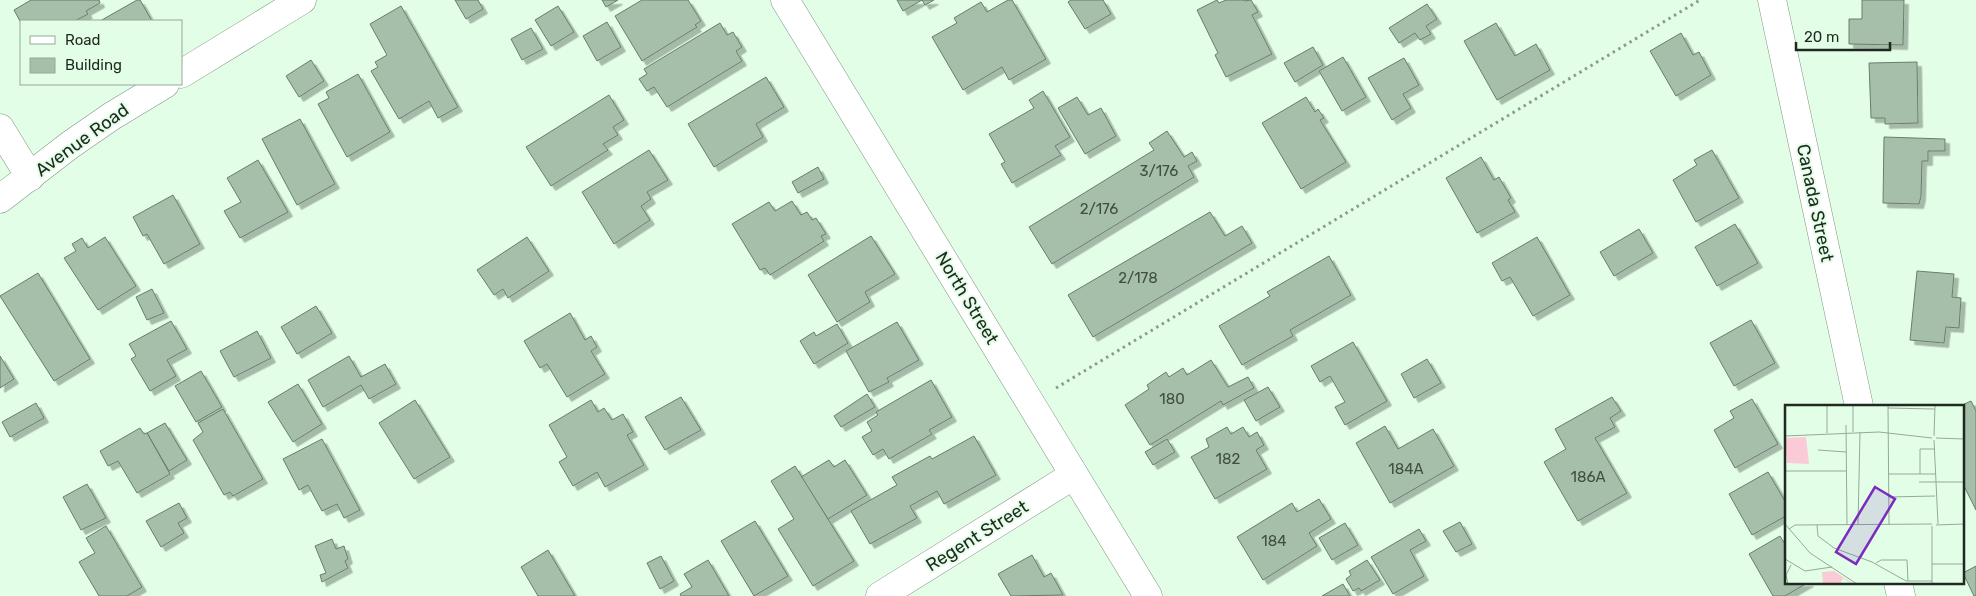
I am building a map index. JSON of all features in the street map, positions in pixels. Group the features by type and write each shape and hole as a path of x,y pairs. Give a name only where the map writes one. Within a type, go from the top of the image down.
{"street":[{"path":"182,73 302,0"},
{"name":"North Street","path":"785,0 1148,596"},
{"name":"Canada Street","path":"1772,0 1859,405"},
{"name":"Avenue Road","path":"0,199 77,140 163,85"},
{"path":"0,128 30,177"},
{"name":"Regent Street","path":"880,596 1074,475"}],"path":[{"path":"1031,404 1700,0"}],"building":[{"path":"31,0 99,0 100,3 86,11 88,14 77,20 20,21 14,10"},
{"path":"140,0 151,20 102,20"},
{"path":"455,0 478,0 483,9 466,19"},
{"path":"602,0 618,0 606,7"},
{"path":"642,0 688,0 701,21 695,25 697,27 642,61 615,16"},
{"path":"897,0 922,0 903,11"},
{"path":"922,0 934,0 925,5"},
{"path":"1008,0 1012,0 1046,59 1009,80 1002,67 963,90 932,37 957,23 954,18 981,2 987,12"},
{"path":"1071,0 1103,0 1111,14 1085,29 1068,2"},
{"path":"1217,0 1219,3 1226,0 1251,0 1258,12 1252,15 1272,54 1226,77 1215,55 1218,53 1197,10"},
{"path":"1862,0 1904,0 1903,45 1849,44 1849,19 1862,19"},
{"path":"1427,4 1437,19 1426,26 1431,34 1420,40 1415,33 1399,43 1389,28"},
{"path":"401,6 458,107 438,118 429,101 399,119 371,71 378,67 375,62 387,55 370,24"},
{"path":"558,6 574,32 551,46 535,20"},
{"path":"607,22 621,47 597,61 583,36"},
{"path":"720,23 727,35 733,32 742,47 736,51 742,61 667,107 654,87 647,91 639,79 647,74 644,69"},
{"path":"1496,23 1515,56 1536,44 1550,70 1497,100 1464,41"},
{"path":"531,28 543,49 522,60 511,39"},
{"path":"1681,33 1693,55 1699,52 1711,75 1676,96 1650,51"},
{"path":"1313,47 1323,65 1295,82 1284,63"},
{"path":"1343,57 1366,97 1342,111 1319,71"},
{"path":"1404,58 1419,85 1403,94 1411,108 1392,120 1368,78"},
{"path":"311,60 324,81 299,97 286,76"},
{"path":"1917,62 1918,123 1885,124 1885,118 1871,118 1869,63"},
{"path":"358,74 390,132 347,157 318,104 329,98 326,92"},
{"path":"766,77 784,107 756,124 763,137 714,167 688,124"},
{"path":"1043,91 1070,137 1055,146 1061,155 1012,183 1001,164 1005,162 989,134 1034,108 1029,100"},
{"path":"609,95 624,120 613,127 618,135 603,144 608,150 551,186 526,147"},
{"path":"1077,97 1088,115 1101,108 1116,136 1085,154 1058,108"},
{"path":"1306,97 1315,112 1318,109 1324,118 1320,120 1346,162 1301,189 1262,123"},
{"path":"300,119 335,184 297,205 262,139"},
{"path":"1167,131 1184,157 1192,152 1197,161 1188,166 1194,177 1052,264 1029,227 1154,150 1149,143"},
{"path":"1884,137 1945,139 1945,151 1928,151 1928,161 1922,161 1919,204 1883,203"},
{"path":"649,150 668,180 647,192 651,199 641,206 650,220 614,244 582,192"},
{"path":"1712,150 1739,198 1696,222 1673,180 1697,165 1694,160"},
{"path":"1481,157 1494,180 1499,177 1511,198 1508,200 1515,212 1477,233 1446,178"},
{"path":"258,160 288,212 240,238 224,211 241,202 227,178"},
{"path":"818,167 824,179 798,193 792,182"},
{"path":"173,195 200,244 164,264 147,234 143,236 133,217"},
{"path":"792,201 801,215 807,212 812,220 816,218 826,234 821,236 824,241 770,275 765,268 760,270 732,224 769,202 775,211"},
{"path":"1210,212 1225,236 1242,226 1252,243 1093,337 1068,295"},
{"path":"1735,224 1758,263 1717,286 1695,247"},
{"path":"1639,229 1653,253 1614,276 1600,252"},
{"path":"871,236 895,274 865,292 870,302 837,322 808,275"},
{"path":"105,237 136,286 98,310 64,258 76,251 72,244 82,238 88,248"},
{"path":"527,237 549,271 508,298 503,289 494,295 477,270"},
{"path":"1537,237 1570,295 1533,316 1510,277 1502,281 1492,263"},
{"path":"1329,256 1351,295 1290,330 1293,336 1242,365 1219,326 1270,296 1267,292"},
{"path":"1917,271 1954,274 1952,297 1961,298 1959,328 1946,327 1944,343 1910,340"},
{"path":"38,273 90,359 54,381 0,296"},
{"path":"152,289 164,313 147,320 136,297"},
{"path":"316,306 332,333 297,354 281,327"},
{"path":"570,313 585,340 591,336 597,347 591,351 605,374 567,397 547,364 540,368 524,341"},
{"path":"1751,320 1775,363 1734,386 1710,343"},
{"path":"171,321 187,349 167,360 176,376 150,391 131,359 136,356 129,344"},
{"path":"897,322 919,360 887,378 889,382 869,392 846,351"},
{"path":"837,324 848,343 814,364 800,341 814,332 816,336"},
{"path":"257,331 271,358 234,377 220,351"},
{"path":"1353,342 1387,401 1345,425 1335,407 1345,402 1330,376 1320,382 1311,366"},
{"path":"0,356 14,379 0,388"},
{"path":"349,356 361,377 385,364 396,384 369,399 361,385 323,407 308,380"},
{"path":"1427,359 1441,383 1414,398 1401,374"},
{"path":"1211,360 1228,387 1248,377 1254,388 1223,405 1221,401 1150,445 1125,405 1149,389 1147,385 1166,372 1169,377 1183,368 1187,375"},
{"path":"201,371 222,407 196,422 175,386"},
{"path":"931,380 952,417 929,430 932,434 889,459 883,449 873,455 862,437 872,431 867,422 878,415 876,412"},
{"path":"298,384 322,424 293,442 268,402"},
{"path":"1268,387 1280,407 1256,421 1244,400"},
{"path":"867,394 875,407 841,427 834,416"},
{"path":"681,397 701,430 665,450 645,417"},
{"path":"1612,397 1621,411 1610,418 1615,427 1595,438 1627,493 1578,521 1544,462 1566,449 1555,429"},
{"path":"1752,399 1778,444 1735,468 1714,430 1734,418 1730,411"},
{"path":"415,400 450,457 414,479 379,423"},
{"path":"591,400 598,412 604,408 612,420 623,414 633,432 627,435 644,465 605,487 597,472 573,486 559,462 567,457 549,425"},
{"path":"1971,401 1976,411 1976,510 1964,486 1964,405 1962,405"},
{"path":"36,403 44,418 10,437 2,422"},
{"path":"223,409 263,479 233,496 230,492 224,495 193,440 203,432 198,423"},
{"path":"165,423 187,460 169,471 147,433"},
{"path":"1385,426 1398,449 1433,429 1454,466 1390,503 1356,443"},
{"path":"1227,427 1231,434 1243,427 1249,437 1257,432 1264,445 1256,450 1267,469 1215,499 1191,457 1209,447 1206,439"},
{"path":"140,428 144,434 147,433 170,474 137,493 118,461 108,466 100,451"},
{"path":"974,436 996,475 944,504 937,491 910,506 917,518 870,544 851,511 897,485 892,477 930,456 932,459"},
{"path":"322,439 360,510 344,518 337,504 322,511 308,485 299,490 283,459"},
{"path":"1167,439 1175,452 1153,465 1145,452"},
{"path":"829,460 834,467 845,460 867,495 828,519 801,477"},
{"path":"795,466 854,561 813,586 778,529 794,519 771,481"},
{"path":"1768,472 1785,501 1785,517 1752,535 1729,494"},
{"path":"87,484 106,518 81,530 63,497"},
{"path":"1319,499 1331,519 1309,533 1317,546 1263,580 1237,537 1292,503 1297,512"},
{"path":"179,503 187,518 178,523 184,533 161,547 146,521"},
{"path":"755,521 788,576 754,596 721,541"},
{"path":"1460,522 1472,544 1456,552 1443,531"},
{"path":"1345,523 1358,545 1332,560 1319,538"},
{"path":"106,526 142,587 127,596 99,596 79,562 95,553 86,538"},
{"path":"1419,529 1426,541 1410,550 1424,576 1393,594 1371,557"},
{"path":"1780,536 1785,544 1785,584 1806,584 1785,596 1773,596 1749,554"},
{"path":"332,539 336,549 344,546 348,559 345,561 348,568 322,582 320,575 326,573 315,546"},
{"path":"548,550 575,596 538,596 521,567"},
{"path":"1032,555 1044,577 1051,573 1063,595 1011,596 998,574"},
{"path":"661,556 674,581 660,589 647,563"},
{"path":"708,560 729,596 681,596 680,594 692,587 684,574"},
{"path":"1367,560 1380,580 1361,591 1359,588 1353,591 1346,579 1351,575 1349,571"},
{"path":"1976,566 1976,596 1974,596 1964,572"},
{"path":"1343,584 1350,596 1322,596"}]}
